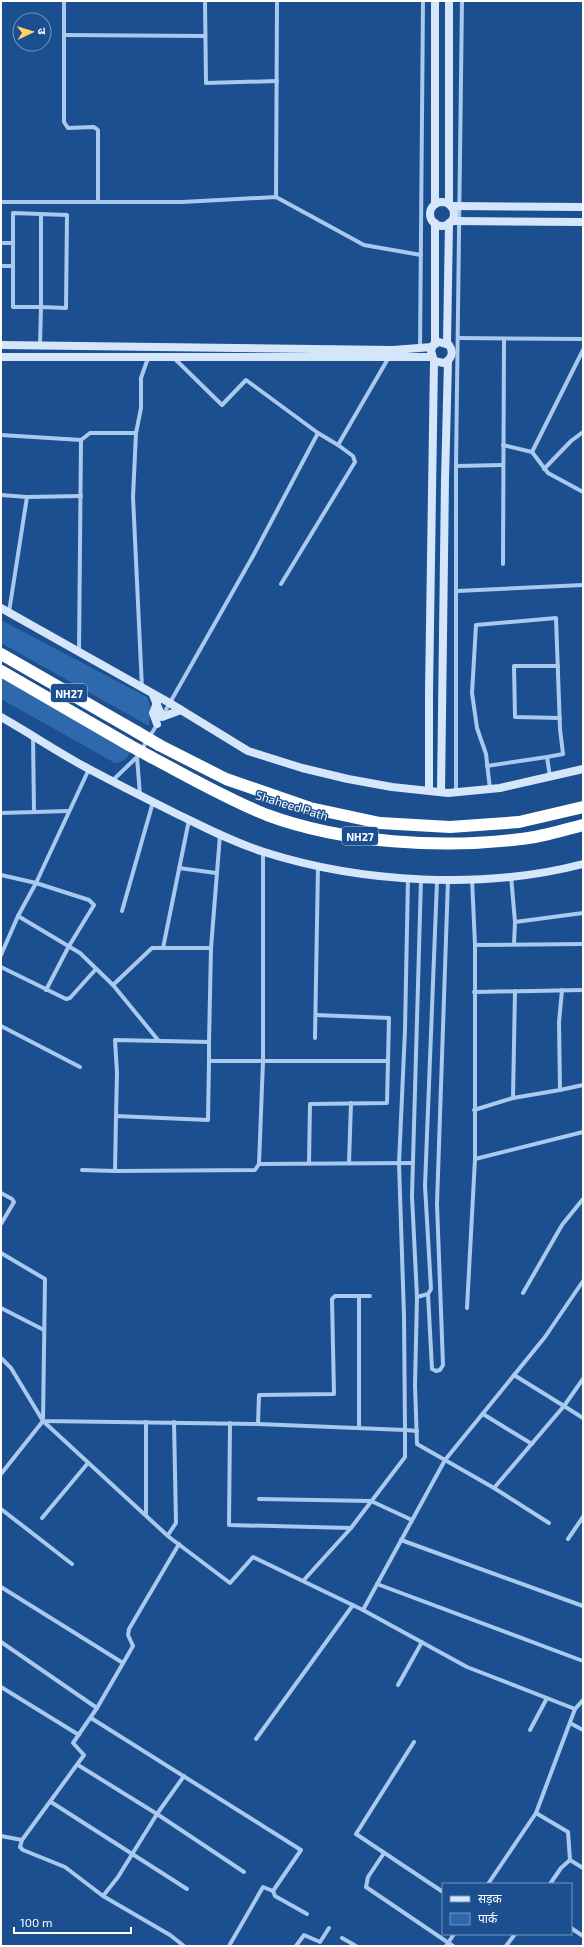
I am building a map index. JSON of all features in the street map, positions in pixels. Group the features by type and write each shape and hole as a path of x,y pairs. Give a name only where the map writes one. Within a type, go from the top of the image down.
{"highway":[{"name":"Shaheed Path","path":"1,654 159,745 226,779 310,808 380,823 450,828 519,822 583,807"},
{"name":"Shaheed Path","path":"1,671 129,745 219,793 268,815 319,830 378,839 455,845 522,839 583,825"}],"street":[{"path":"64,1 64,122 68,128 94,127 98,130 98,202"},
{"path":"205,1 206,82 277,81"},
{"path":"276,196 277,1"},
{"path":"420,358 423,1"},
{"path":"430,791 429,693 433,359 431,351 434,345 435,223 430,212 435,204 435,1"},
{"path":"449,1 450,205 454,213 458,338 456,466 456,792"},
{"path":"441,792 444,480 448,361 452,351 447,343 454,222 460,206 462,1"},
{"path":"65,35 205,36"},
{"path":"1,202 182,202 276,196 364,245 421,255"},
{"path":"435,204 441,202 460,206 583,207"},
{"path":"13,213 41,214 67,215 66,308 13,307 13,213"},
{"path":"40,346 41,214"},
{"path":"435,223 442,226 454,222 583,222"},
{"path":"1,243 13,243"},
{"path":"1,266 13,266"},
{"path":"458,338 583,339"},
{"path":"503,564 504,339"},
{"path":"1,345 393,350 420,348 443,342 447,343"},
{"path":"338,445 393,350"},
{"path":"532,452 583,350"},
{"path":"1,357 420,358 433,359 441,363 448,361"},
{"path":"142,689 133,497 136,433 141,408 141,378 148,358"},
{"path":"174,358 222,405 246,380 318,433 353,456 355,462 281,584"},
{"path":"544,470 571,441 583,432"},
{"path":"1,435 81,440 90,433 136,433"},
{"path":"112,781 137,757 160,720 168,702 253,556 318,433"},
{"path":"79,652 81,440"},
{"path":"503,445 532,452 544,470 583,492"},
{"path":"456,466 503,465"},
{"path":"1,495 27,497 81,496"},
{"path":"27,497 5,610 142,689 168,702 248,751 302,768 348,780 441,792 490,789 583,769"},
{"path":"457,591 583,585"},
{"path":"487,766 563,754 556,618 476,625 472,693 477,728 486,754 487,766 490,789"},
{"path":"558,666 514,666 515,717 560,718"},
{"path":"153,695 157,703 160,720"},
{"path":"160,720 181,710"},
{"path":"1,717 89,769 220,835 263,852 318,866 437,881 511,876 583,864"},
{"path":"33,736 34,812"},
{"path":"137,757 140,796"},
{"path":"547,757 550,777"},
{"path":"1,954 89,769"},
{"path":"122,911 153,802"},
{"path":"1,813 69,811"},
{"path":"163,948 189,820"},
{"path":"116,1116 208,1120 211,948 220,835"},
{"path":"82,1170 255,1170 259,1164 262,1061 263,852"},
{"path":"316,1038 318,866"},
{"path":"179,868 216,873"},
{"path":"1,875 36,883 89,900 94,905 69,946 46,990"},
{"path":"511,876 515,922 514,944"},
{"path":"303,1580 351,1528 405,1457 404,1316 399,1163 405,1030 408,878"},
{"path":"421,879 412,1163 412,1196 417,1297 415,1385 417,1444 494,1488 548,1523"},
{"path":"467,1308 475,1159 475,945 472,879"},
{"path":"437,881 425,1186 431,1289 428,1294 432,1369 436,1371 440,1370 443,1365 437,1204 448,880"},
{"path":"515,922 583,913"},
{"path":"18,916 80,953 113,985 158,1040"},
{"path":"475,945 583,944"},
{"path":"113,985 152,948 211,948"},
{"path":"1,967 66,1000 70,998 96,969"},
{"path":"560,1090 559,1022 562,990"},
{"path":"474,992 583,990"},
{"path":"513,1098 515,991"},
{"path":"309,1163 310,1104 387,1103 389,1018 316,1015"},
{"path":"1,1026 80,1067"},
{"path":"115,1171 117,1073 116,1040 209,1042"},
{"path":"209,1061 388,1061"},
{"path":"474,1110 508,1101 513,1098 583,1085"},
{"path":"349,1163 351,1103"},
{"path":"475,1159 583,1132"},
{"path":"259,1164 412,1163"},
{"path":"1,1193 12,1199 14,1202 1,1224"},
{"path":"523,1293 562,1225 583,1199"},
{"path":"1,1253 45,1279 43,1421 1,1474"},
{"path":"363,1610 445,1460 545,1337 583,1281"},
{"path":"417,1297 428,1294"},
{"path":"258,1424 259,1396 334,1394 332,1299 335,1296 370,1296"},
{"path":"359,1296 360,1428"},
{"path":"1,1308 44,1330"},
{"path":"1,1358 11,1368 43,1421 168,1535 230,1583 253,1557 354,1605 467,1667 575,1709"},
{"path":"514,1375 583,1418"},
{"path":"494,1488 564,1406 583,1379"},
{"path":"483,1414 532,1444"},
{"path":"43,1421 230,1423 417,1431"},
{"path":"146,1422 146,1515"},
{"path":"168,1535 176,1523 174,1422"},
{"path":"230,1423 229,1525 351,1528"},
{"path":"42,1518 88,1463"},
{"path":"259,1499 371,1501 412,1520"},
{"path":"1,1509 72,1564"},
{"path":"568,1539 583,1517"},
{"path":"401,1540 583,1606"},
{"path":"179,1544 129,1629 128,1635 133,1646 91,1718 73,1743 84,1755 52,1802 22,1840 20,1847 23,1850 65,1867 103,1896 170,1935 184,1946"},
{"path":"377,1584 583,1660"},
{"path":"1,1587 123,1663"},
{"path":"256,1739 354,1605"},
{"path":"1,1642 97,1708"},
{"path":"398,1685 422,1642"},
{"path":"1,1687 78,1735"},
{"path":"530,1730 547,1698"},
{"path":"489,1883 536,1813 575,1709 583,1700"},
{"path":"91,1718 301,1850 273,1891"},
{"path":"570,1723 583,1730"},
{"path":"414,1742 356,1834 442,1891"},
{"path":"78,1765 157,1814 244,1872"},
{"path":"103,1896 118,1877 157,1814 184,1776"},
{"path":"52,1802 187,1888"},
{"path":"536,1813 568,1832 570,1860"},
{"path":"1,1836 22,1840"},
{"path":"384,1853 368,1878 366,1887 447,1944 453,1946"},
{"path":"570,1860 583,1868"},
{"path":"551,1883 561,1868 570,1860"},
{"path":"229,1946 263,1887 273,1891 275,1896 306,1914"},
{"path":"296,1946 304,1935 320,1942 329,1928"},
{"path":"572,1929 583,1936"},
{"path":"447,1944 453,1935"},
{"path":"506,1946 514,1935"},
{"path":"342,1938 356,1946"}],"green space":[{"path":"1,620 147,697 151,708 149,726 1,643"},
{"path":"1,675 132,749 127,757 118,763 115,763 1,699"}]}
